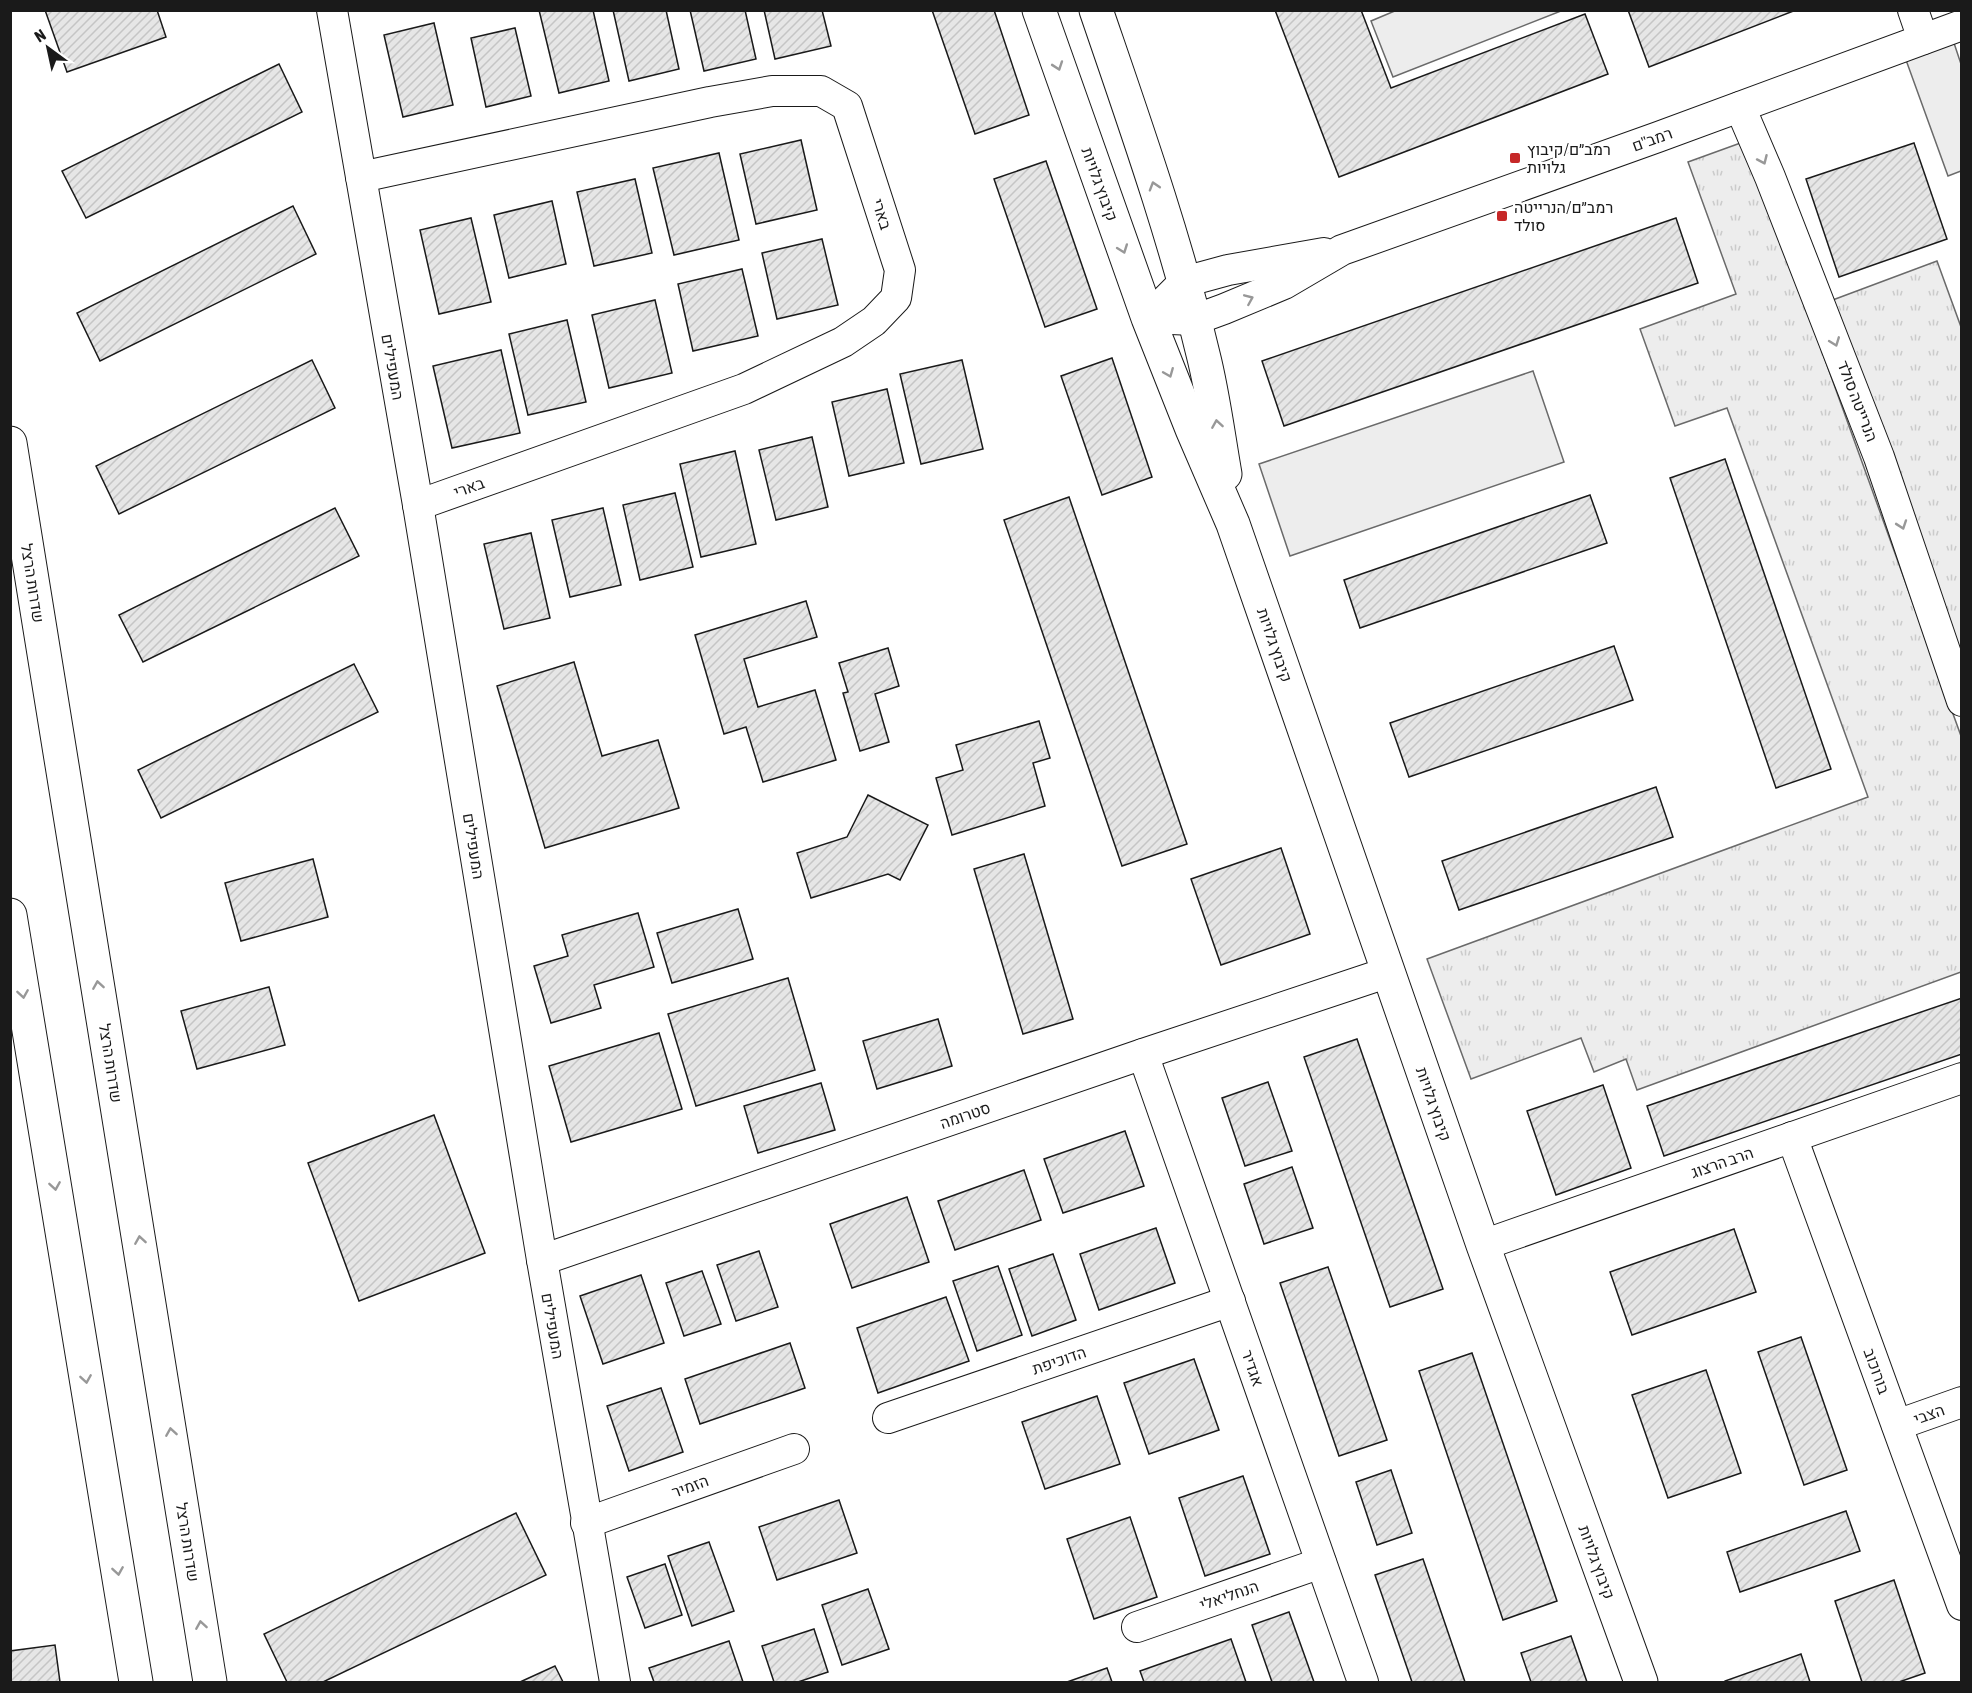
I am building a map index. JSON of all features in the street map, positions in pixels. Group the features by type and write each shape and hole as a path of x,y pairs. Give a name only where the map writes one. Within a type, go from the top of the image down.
{"street":[{"name":"המעפילים","path":"332,10 577,1456 586,1523 615,1683"},
{"name":"קיבוץ גלויות","path":"1039,10 1148,318 1233,524 1483,1245 1641,1683"},
{"name":"קיבוץ גלויות","path":"1096,10 1135,123 1184,282 1214,404 1233,524"},
{"path":"1913,10 1923,39"},
{"name":"רמב\"ם","path":"1148,318 1184,282 1251,265 1342,250 1962,25"},
{"name":"בארי","path":"361,177 710,102 772,91 820,91 847,106 900,270 896,298 874,321 833,346 744,389 417,505"},
{"name":"הנרייטה סולד","path":"1740,107 1770,177 1879,457 1962,701"},
{"name":"רמב\"ם","path":"1148,318 1194,320 1284,284 1342,250"},
{"name":"שדרות הרצל","path":"10,443 210,1683"},
{"path":"10,915 136,1683"},
{"name":"סטרומה","path":"542,1260 1389,972"},
{"name":"אגדיר","path":"1143,1054 1364,1683"},
{"name":"הרב הרצוג","path":"1483,1245 1962,1078"},
{"name":"בורוכוב","path":"1792,1137 1962,1605"},
{"name":"הדוכיפת","path":"888,1418 1230,1301"},
{"name":"הצבי","path":"1897,1425 1962,1402"},
{"name":"הזמיר","path":"586,1523 794,1449"},
{"name":"הנחליאלי","path":"1137,1627 1322,1563"}],"green space":[{"path":"1746,141 1961,736 1961,972 1637,1090 1626,1059 1594,1072 1581,1038 1471,1079 1427,959 1868,797 1727,408 1675,426 1640,329 1736,294 1688,162"},
{"path":"1937,261 1961,327 1961,658 1830,301"}],"shaded area":[{"path":"1397,10 1561,11 1393,77 1371,21"},
{"path":"1954,43 1961,64 1961,171 1948,176 1906,60"},
{"path":"1533,371 1564,462 1290,556 1259,464"}],"building":[{"path":"45,10 157,10 166,37 67,72"},
{"path":"539,10 593,10 609,81 559,93"},
{"path":"613,10 666,10 679,69 629,81"},
{"path":"690,10 745,10 756,59 704,71"},
{"path":"764,10 822,10 831,46 775,59"},
{"path":"932,10 994,10 1029,115 975,134"},
{"path":"1275,10 1361,10 1391,88 1585,14 1608,74 1339,177"},
{"path":"1628,10 1796,10 1649,67"},
{"path":"434,23 453,105 403,117 384,35"},
{"path":"515,28 531,96 486,107 471,38"},
{"path":"279,64 302,112 86,218 62,171"},
{"path":"801,140 817,210 756,224 740,154"},
{"path":"1914,143 1947,239 1839,277 1806,179"},
{"path":"719,153 739,240 674,255 653,168"},
{"path":"1046,161 1097,309 1045,327 994,179"},
{"path":"635,179 652,253 594,266 577,192"},
{"path":"552,201 566,264 509,278 494,215"},
{"path":"293,206 316,254 100,361 77,313"},
{"path":"471,218 491,302 439,314 420,230"},
{"path":"1676,218 1698,283 1284,426 1262,361"},
{"path":"822,239 838,305 777,319 762,253"},
{"path":"742,269 758,336 693,351 678,284"},
{"path":"655,300 672,373 609,388 592,315"},
{"path":"567,320 586,402 528,415 509,334"},
{"path":"501,350 520,433 452,448 433,366"},
{"path":"1112,358 1152,477 1102,495 1061,376"},
{"path":"312,360 335,408 119,514 96,466"},
{"path":"962,360 983,449 921,464 900,374"},
{"path":"887,389 904,463 849,476 832,402"},
{"path":"812,437 828,507 776,520 759,450"},
{"path":"735,451 756,544 701,557 680,464"},
{"path":"1725,459 1831,769 1776,788 1670,478"},
{"path":"675,493 693,567 640,580 623,505"},
{"path":"1590,495 1607,543 1360,628 1344,580"},
{"path":"1069,497 1187,844 1122,866 1004,520"},
{"path":"335,508 359,556 143,662 119,615"},
{"path":"603,508 621,585 570,597 552,520"},
{"path":"531,533 550,618 504,629 484,544"},
{"path":"806,601 817,637 744,659 758,707 815,690 836,760 763,782 746,727 724,734 695,635"},
{"path":"1614,646 1633,700 1409,777 1390,723"},
{"path":"888,648 899,686 875,694 889,742 860,751 843,693 848,692 839,663"},
{"path":"574,662 602,756 658,740 679,808 545,848 497,686"},
{"path":"354,664 378,712 161,818 138,770"},
{"path":"1039,721 1050,758 1033,763 1045,806 952,835 936,778 963,770 956,745"},
{"path":"1656,787 1673,837 1459,910 1442,861"},
{"path":"868,795 928,825 900,880 888,874 811,898 797,853 847,837"},
{"path":"1281,848 1310,934 1221,965 1191,879"},
{"path":"1024,854 1073,1019 1023,1034 974,869"},
{"path":"313,859 328,917 241,941 225,883"},
{"path":"738,909 753,959 672,983 657,933"},
{"path":"638,913 654,967 594,985 601,1008 551,1023 534,966 568,956 562,935"},
{"path":"788,978 815,1070 696,1106 668,1014"},
{"path":"269,987 285,1045 197,1069 181,1011"},
{"path":"1962,998 1962,1054 1664,1156 1647,1106"},
{"path":"938,1019 952,1066 877,1089 863,1041"},
{"path":"659,1033 682,1109 571,1142 549,1066"},
{"path":"1357,1039 1443,1289 1390,1307 1304,1057"},
{"path":"1268,1082 1292,1151 1245,1166 1222,1098"},
{"path":"821,1083 835,1130 758,1153 744,1106"},
{"path":"1603,1085 1631,1168 1556,1195 1527,1111"},
{"path":"434,1115 485,1253 359,1301 308,1163"},
{"path":"1125,1131 1144,1186 1063,1213 1044,1159"},
{"path":"1292,1167 1313,1228 1264,1244 1244,1184"},
{"path":"1024,1170 1041,1220 955,1250 938,1201"},
{"path":"907,1197 929,1262 852,1288 830,1224"},
{"path":"1156,1228 1175,1283 1099,1310 1080,1254"},
{"path":"1734,1229 1756,1292 1632,1335 1610,1272"},
{"path":"759,1251 778,1307 736,1321 717,1265"},
{"path":"1053,1254 1076,1320 1032,1336 1009,1269"},
{"path":"998,1266 1022,1335 977,1351 953,1281"},
{"path":"1328,1267 1387,1440 1339,1456 1280,1283"},
{"path":"702,1271 721,1324 684,1336 666,1283"},
{"path":"641,1275 664,1343 603,1364 580,1296"},
{"path":"946,1297 969,1361 878,1393 857,1328"},
{"path":"1801,1337 1847,1470 1804,1485 1758,1352"},
{"path":"790,1343 805,1388 700,1424 685,1379"},
{"path":"1472,1353 1557,1601 1503,1620 1419,1371"},
{"path":"1194,1359 1219,1430 1149,1454 1124,1383"},
{"path":"1706,1370 1741,1473 1668,1498 1632,1395"},
{"path":"661,1388 683,1452 629,1471 607,1406"},
{"path":"1097,1396 1120,1464 1045,1489 1022,1422"},
{"path":"1391,1470 1412,1533 1377,1545 1356,1482"},
{"path":"1243,1476 1270,1554 1205,1576 1179,1498"},
{"path":"839,1500 857,1553 777,1580 759,1527"},
{"path":"1846,1511 1860,1551 1740,1592 1727,1552"},
{"path":"516,1513 546,1575 323,1682 287,1682 264,1634"},
{"path":"1130,1517 1157,1597 1094,1619 1067,1539"},
{"path":"709,1542 734,1611 692,1626 668,1556"},
{"path":"1423,1559 1465,1682 1412,1682 1375,1575"},
{"path":"665,1564 682,1615 645,1628 627,1577"},
{"path":"1894,1580 1925,1673 1899,1682 1862,1682 1835,1601"},
{"path":"868,1589 889,1649 842,1665 822,1605"},
{"path":"1289,1612 1314,1682 1272,1682 1252,1625"},
{"path":"814,1629 828,1672 798,1682 774,1682 762,1646"},
{"path":"1571,1636 1587,1682 1531,1682 1521,1653"},
{"path":"1231,1639 1246,1682 1144,1682 1140,1671"},
{"path":"729,1641 743,1682 654,1682 649,1668"},
{"path":"55,1645 60,1682 10,1682 10,1651"},
{"path":"1801,1654 1810,1682 1725,1682 1725,1681"},
{"path":"555,1666 563,1682 520,1682"},
{"path":"1107,1668 1112,1682 1067,1682"}],"place":[{"name":"רמב״ם/קיבוץ גלויות","path":"1515,158"},
{"name":"רמב״ם/הנרייטה סולד","path":"1502,216"}]}
